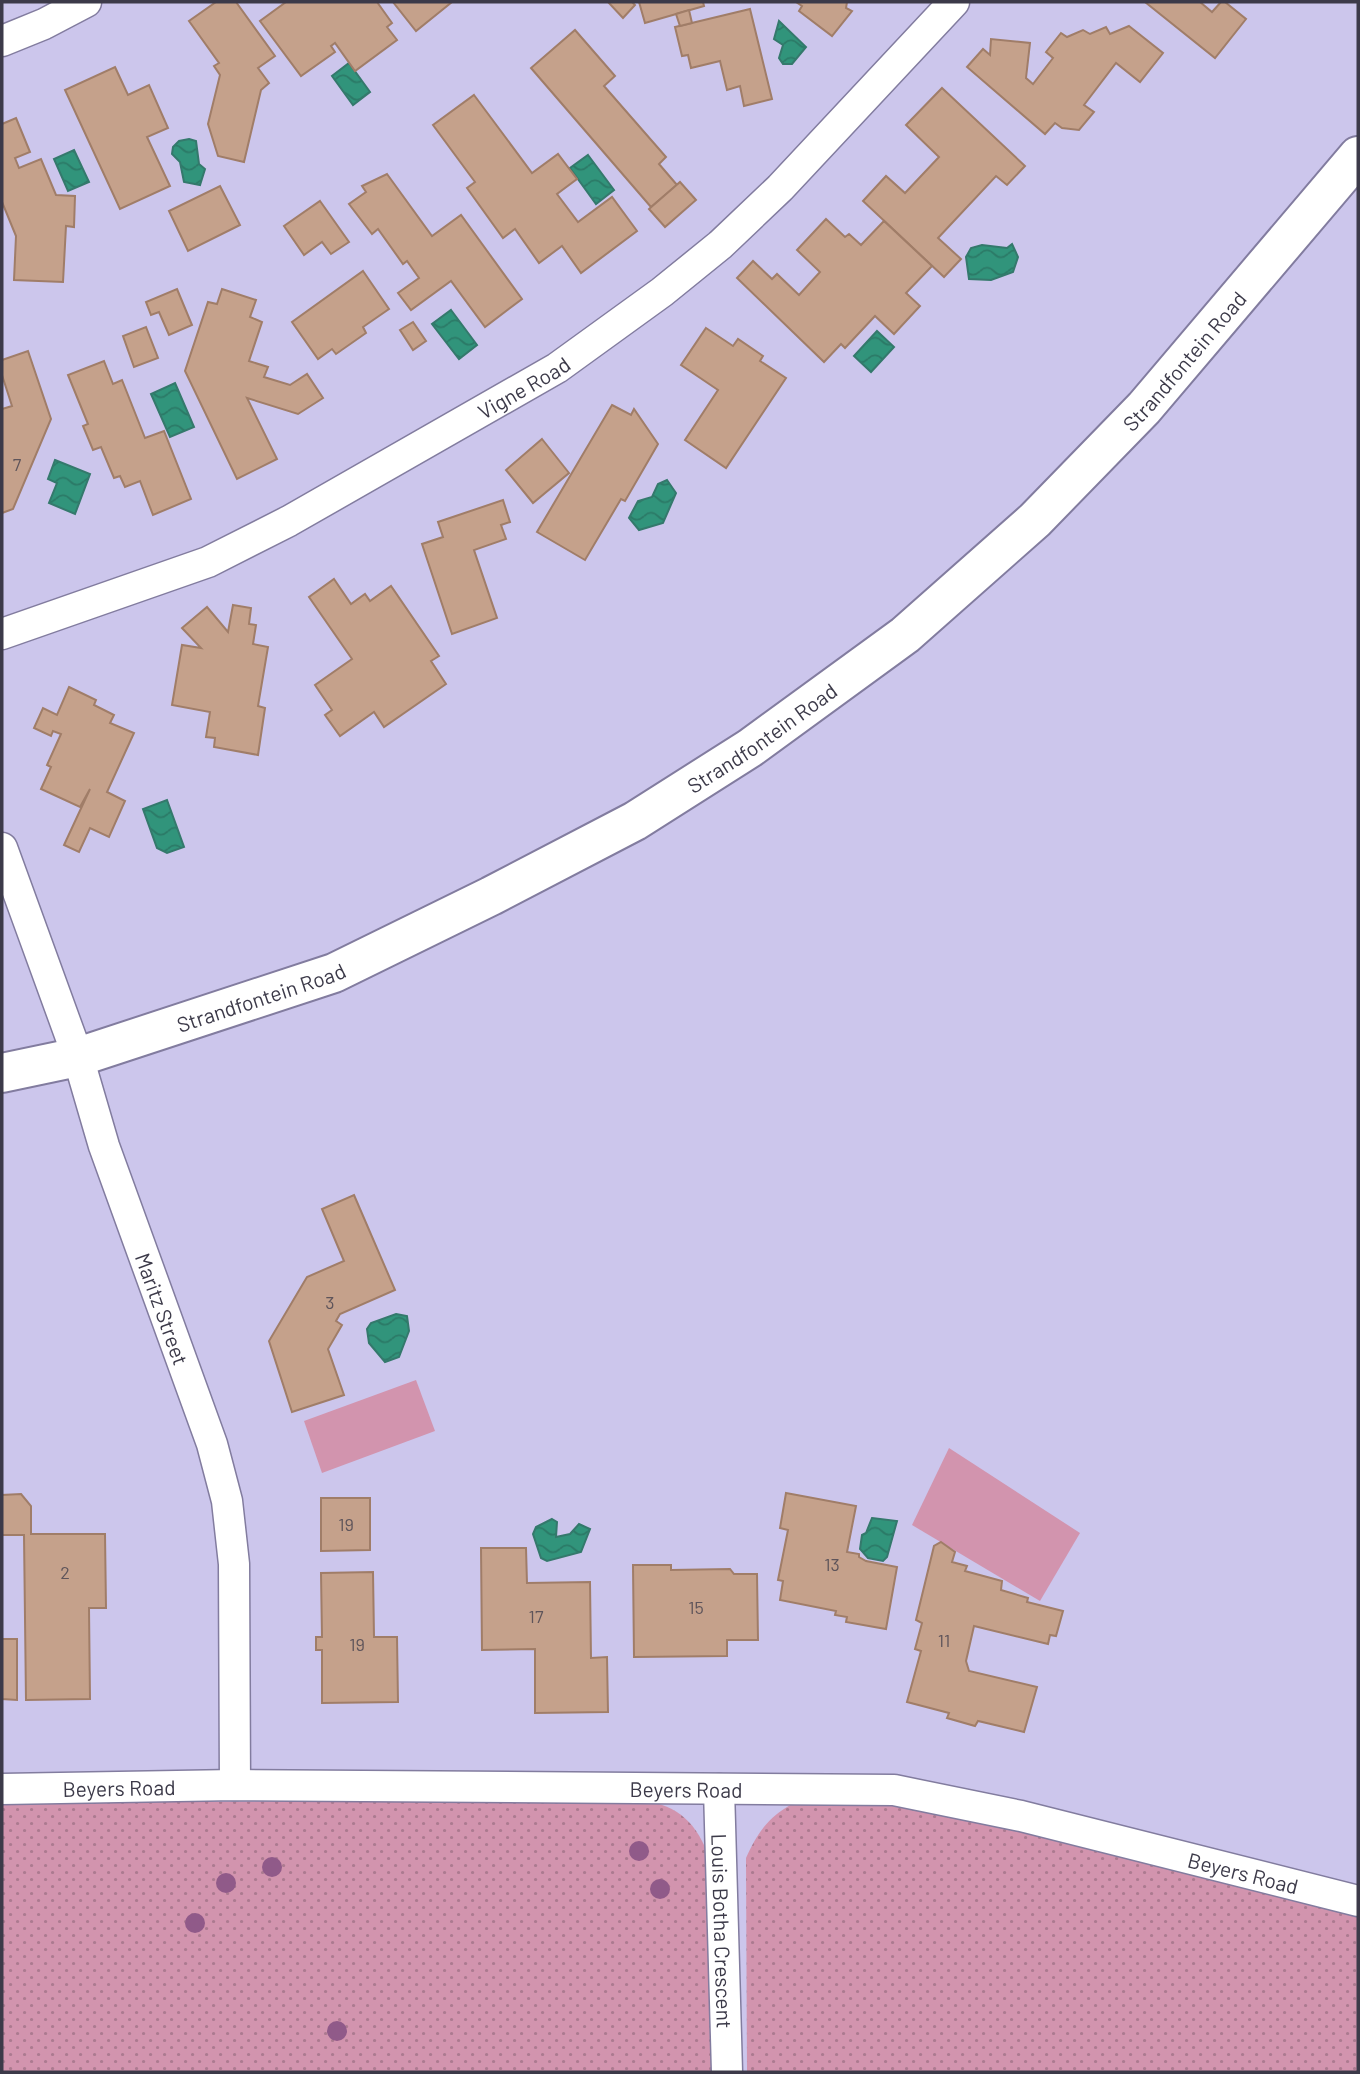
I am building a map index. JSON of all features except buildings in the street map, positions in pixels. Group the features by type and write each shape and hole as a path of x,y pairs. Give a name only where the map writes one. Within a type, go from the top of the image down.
{"main road":[{"name":"Strandfontein Road","path":"2,1073 78,1057 334,973 635,821 750,748 905,635 1035,520 1144,408 1358,156"}],"street":[{"path":"2,41 44,24 86,2"},
{"name":"Vigne Road","path":"2,634 208,562 289,520 557,368 720,246 780,188 954,2"},
{"name":"Maritz Street","path":"2,848 78,1057 104,1146 212,1444 227,1501 234,1564 235,1785"},
{"name":"Beyers Road","path":"2,1789 235,1785 894,1790 1021,1816 1358,1901"},
{"name":"Louis Botha Crescent","path":"719,1789 727,2072"}],"shaded area":[{"path":"416,1380 435,1431 322,1473 304,1421"},
{"path":"949,1448 1080,1533 1040,1601 912,1525"},
{"path":"819,1790 889,1798 1095,1847 1358,1916 1358,2072 747,2072 746,1858 767,1823 784,1809"},
{"path":"635,1799 661,1804 680,1814 696,1830 708,1854 711,2072 2,2072 2,1803"}],"water":[{"path":"779,21 806,47 792,64 783,64 779,58 783,45 774,39"},
{"path":"349,63 370,92 353,105 332,76"},
{"path":"179,141 196,141 199,164 205,169 200,185 184,182 180,162 172,154 173,147"},
{"path":"74,150 89,182 68,191 54,159"},
{"path":"588,155 614,190 596,204 570,168"},
{"path":"1012,244 1018,257 1013,272 991,280 969,279 966,257 971,248 982,245 1007,248"},
{"path":"451,310 477,345 459,359 432,324"},
{"path":"877,331 894,347 871,372 854,356"},
{"path":"175,383 194,427 170,437 151,394"},
{"path":"55,460 90,474 75,514 49,503 57,483 48,479"},
{"path":"667,480 676,493 663,523 639,530 629,518 638,501 652,497 658,484"},
{"path":"167,800 184,847 167,853 157,848 143,809"},
{"path":"396,1314 407,1316 409,1331 399,1357 385,1362 369,1343 367,1329 371,1323"},
{"path":"872,1518 897,1521 887,1557 883,1561 868,1558 860,1549 862,1535 866,1533"},
{"path":"552,1519 557,1522 556,1537 570,1534 579,1524 590,1529 581,1552 547,1561 541,1558 533,1534 536,1527"}]}
